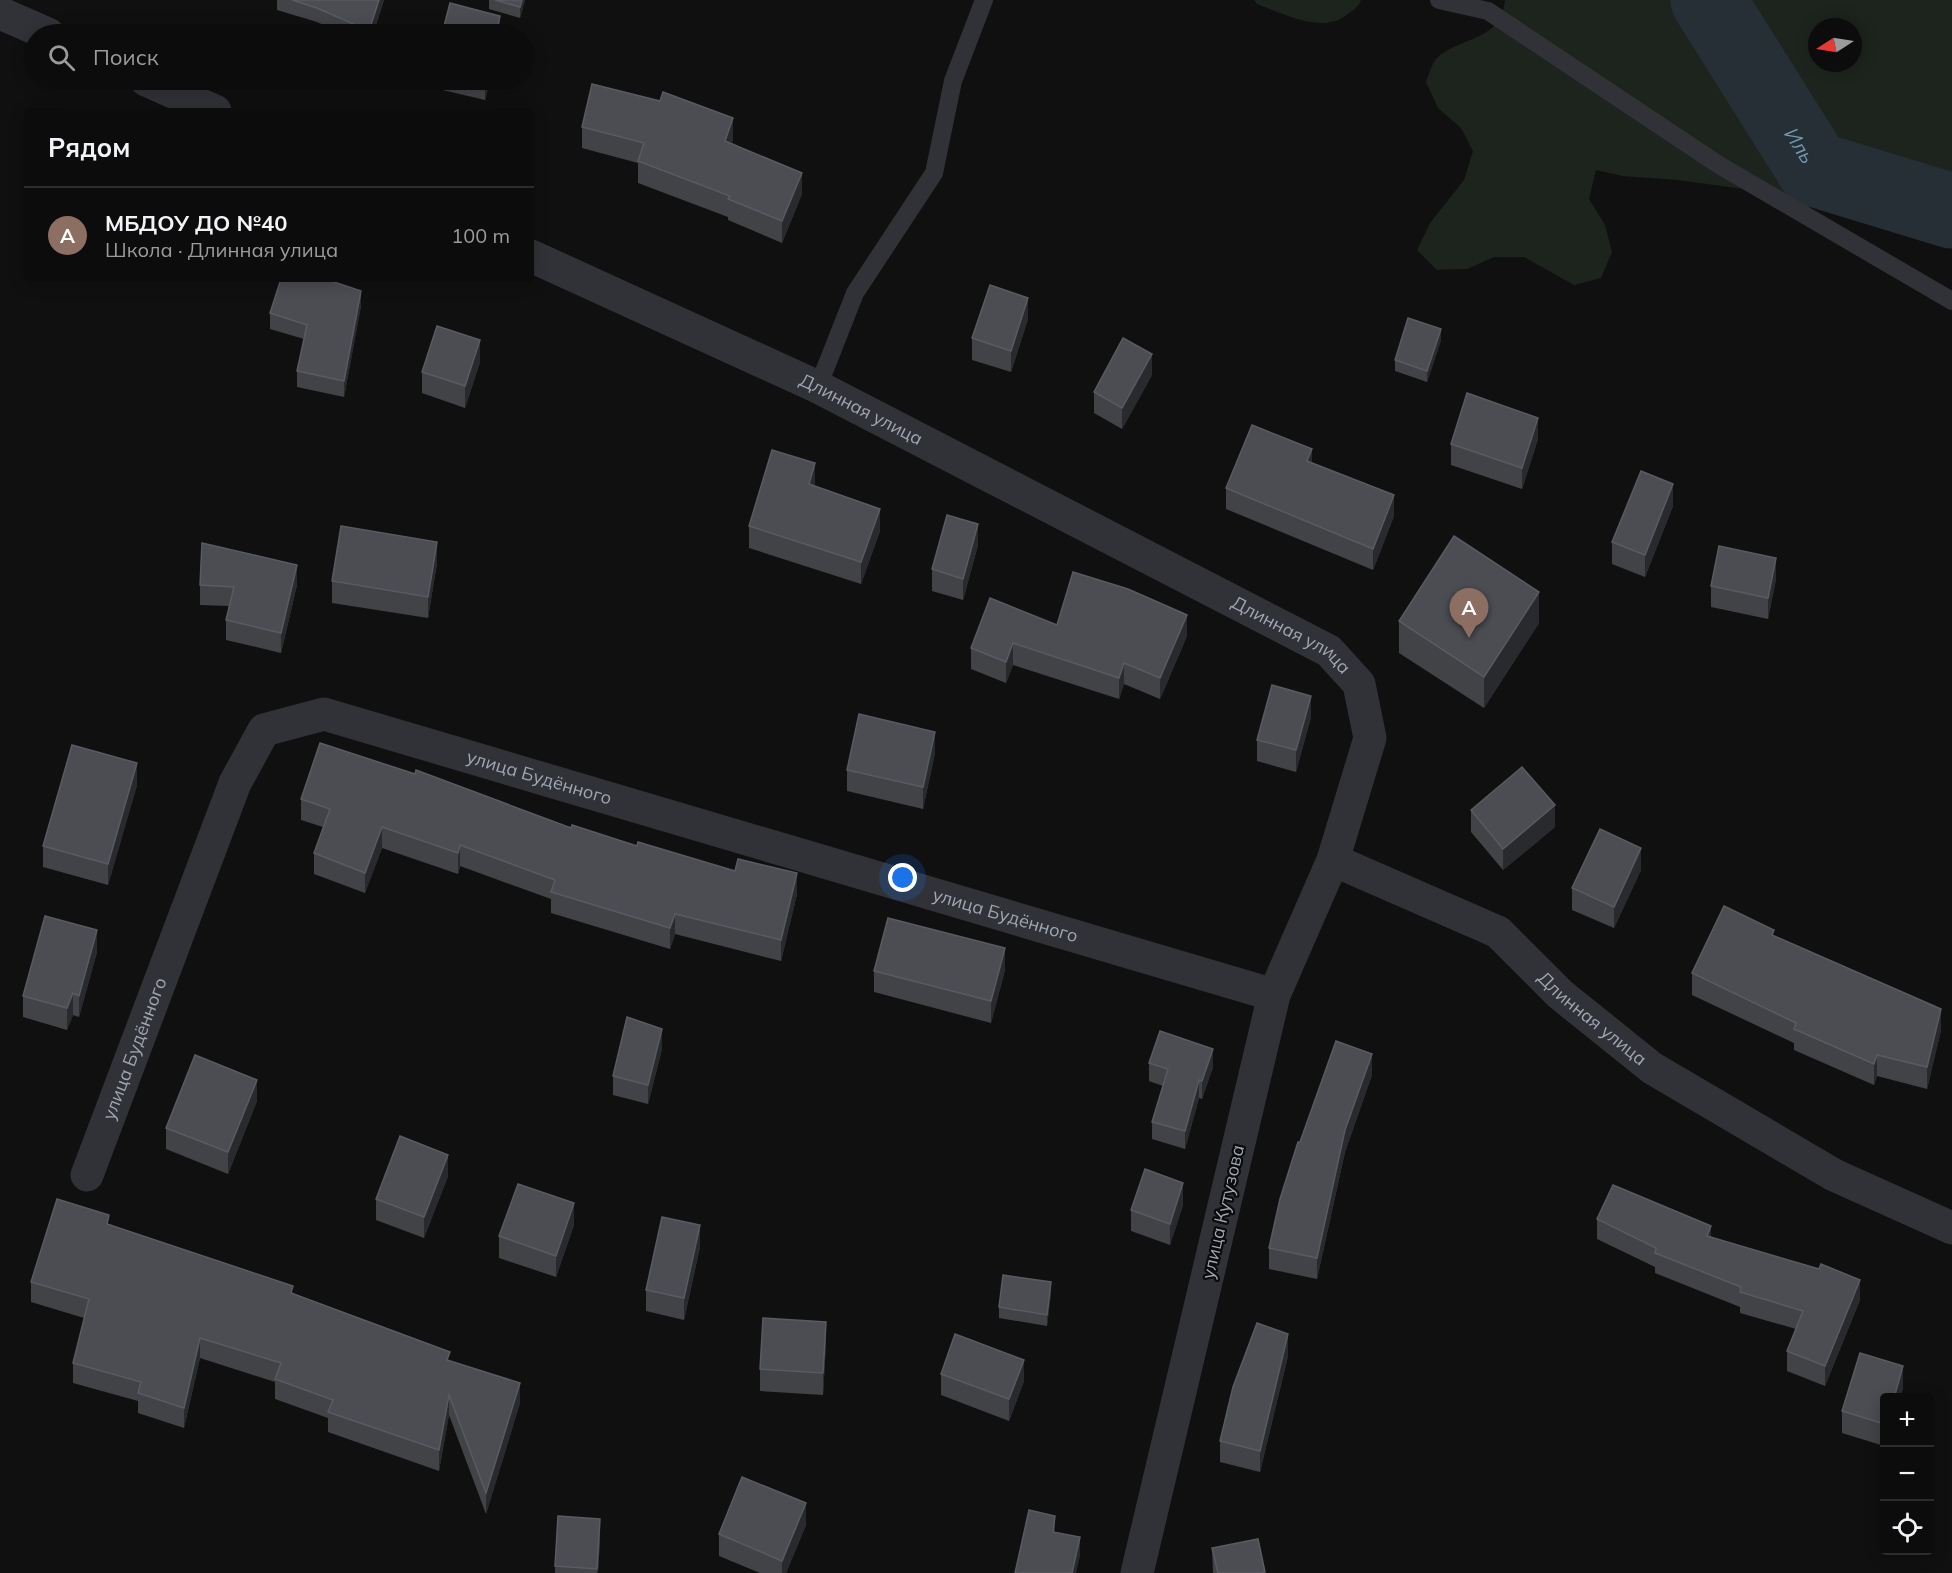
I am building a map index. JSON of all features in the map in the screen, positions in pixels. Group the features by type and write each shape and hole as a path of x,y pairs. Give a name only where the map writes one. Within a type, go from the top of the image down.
{"street":[{"path":"0,12 26,24"},
{"path":"168,90 208,108"},
{"name":"Длинная улица","path":"534,257 818,387 1329,651 1359,684 1370,738 1333,860 1498,932 1560,994 1652,1068 1834,1175 1952,1228"},
{"name":"улица Будённого","path":"87,1175 235,783 264,730 324,714 1274,995"},
{"name":"улица Кутузова","path":"1137,1573 1274,995 1333,860"}],"lane":[{"path":"818,387 855,293 934,173 953,81 984,0"},
{"path":"1439,0 1488,11 1719,165 1952,301"}],"shaded area":[{"path":"1254,0 1361,0 1348,14 1338,20 1315,23 1291,17 1257,4"},
{"path":"1505,0 1952,0 1952,239 1817,199 1678,180 1622,176 1596,170 1589,199 1605,225 1612,252 1601,278 1574,285 1524,257 1494,257 1467,269 1437,270 1417,250 1430,223 1464,180 1473,151 1461,128 1438,108 1426,82 1432,65 1438,57 1489,31 1502,13"}],"building":[{"path":"292,0 379,0 371,24 353,24"},
{"path":"495,0 522,0 520,7"},
{"path":"450,3 500,16 498,24 445,24"},
{"path":"592,84 660,101 663,92 733,118 725,141 802,173 782,221 728,199 730,196 638,161 644,143 582,127"},
{"path":"280,282 334,282 361,291 344,381 297,371 307,325 270,313"},
{"path":"990,285 1028,298 1011,351 972,338"},
{"path":"1408,318 1441,329 1427,371 1395,360"},
{"path":"437,326 480,340 465,386 422,372"},
{"path":"1123,338 1152,354 1122,408 1094,392"},
{"path":"1467,393 1538,418 1522,468 1451,444"},
{"path":"1252,425 1312,449 1307,461 1394,495 1373,549 1226,488"},
{"path":"772,450 815,463 809,484 880,509 861,562 749,526"},
{"path":"1641,471 1673,484 1645,555 1612,542"},
{"path":"947,515 978,524 963,579 932,569"},
{"path":"341,526 437,542 428,597 332,581"},
{"path":"1454,536 1539,592 1484,677 1399,621"},
{"path":"202,543 297,565 281,633 226,620 234,587 200,585"},
{"path":"1719,546 1776,558 1768,598 1711,586"},
{"path":"1073,572 1128,589 1187,615 1160,678 1124,663 1119,678 1013,643 1006,662 971,648 990,598 1057,625"},
{"path":"1272,685 1311,696 1296,750 1257,740"},
{"path":"859,714 935,732 923,787 847,770"},
{"path":"320,743 415,774 416,770 571,828 572,825 637,846 638,842 735,871 738,859 797,873 781,940 675,914 670,928 551,892 555,880 460,845 458,853 382,827 365,873 314,853 330,809 301,799"},
{"path":"72,745 137,763 108,864 43,846"},
{"path":"1522,767 1555,805 1503,849 1471,810"},
{"path":"1600,829 1641,848 1614,907 1572,888"},
{"path":"1724,906 1774,930 1772,935 1941,1009 1927,1067 1877,1055 1874,1064 1794,1029 1796,1023 1692,973"},
{"path":"45,916 97,930 79,996 73,993 67,1008 23,996"},
{"path":"888,918 1005,948 991,1001 874,971"},
{"path":"627,1017 662,1029 648,1085 613,1076"},
{"path":"1160,1031 1213,1049 1202,1081 1199,1080 1185,1131 1152,1122 1168,1069 1149,1063"},
{"path":"1336,1041 1372,1054 1345,1130 1317,1258 1269,1248 1280,1199 1298,1142 1300,1142"},
{"path":"195,1055 257,1080 228,1152 166,1128"},
{"path":"400,1136 448,1155 424,1217 376,1199"},
{"path":"1145,1169 1183,1183 1170,1224 1131,1210"},
{"path":"518,1184 574,1203 556,1256 499,1236"},
{"path":"1613,1185 1711,1226 1707,1236 1819,1269 1821,1264 1860,1280 1825,1366 1787,1351 1803,1311 1740,1292 1741,1287 1655,1253 1656,1248 1597,1219"},
{"path":"57,1199 109,1215 107,1224 293,1286 291,1293 450,1352 447,1360 520,1383 486,1493 449,1395 439,1450 328,1412 333,1400 275,1379 281,1363 200,1338 184,1408 138,1393 141,1382 73,1363 89,1299 31,1282"},
{"path":"662,1217 700,1225 684,1298 646,1290"},
{"path":"1003,1275 1051,1282 1047,1315 999,1307"},
{"path":"763,1318 826,1322 823,1373 760,1369"},
{"path":"1257,1323 1288,1334 1260,1451 1220,1441 1233,1387"},
{"path":"955,1334 1024,1360 1009,1399 941,1374"},
{"path":"1860,1353 1903,1366 1895,1393 1880,1393 1880,1423 1842,1411"},
{"path":"742,1477 806,1503 782,1561 719,1534"},
{"path":"1029,1510 1055,1516 1053,1532 1080,1537 1072,1573 1015,1573"},
{"path":"558,1516 600,1519 597,1569 555,1566"},
{"path":"1258,1539 1265,1572 1218,1573 1212,1548"}],"waterway":[{"name":"Иль","path":"1708,0 1814,169 1952,211"}],"place":[{"name":"МБДОУ ДО №40","path":"1469,638"}]}
